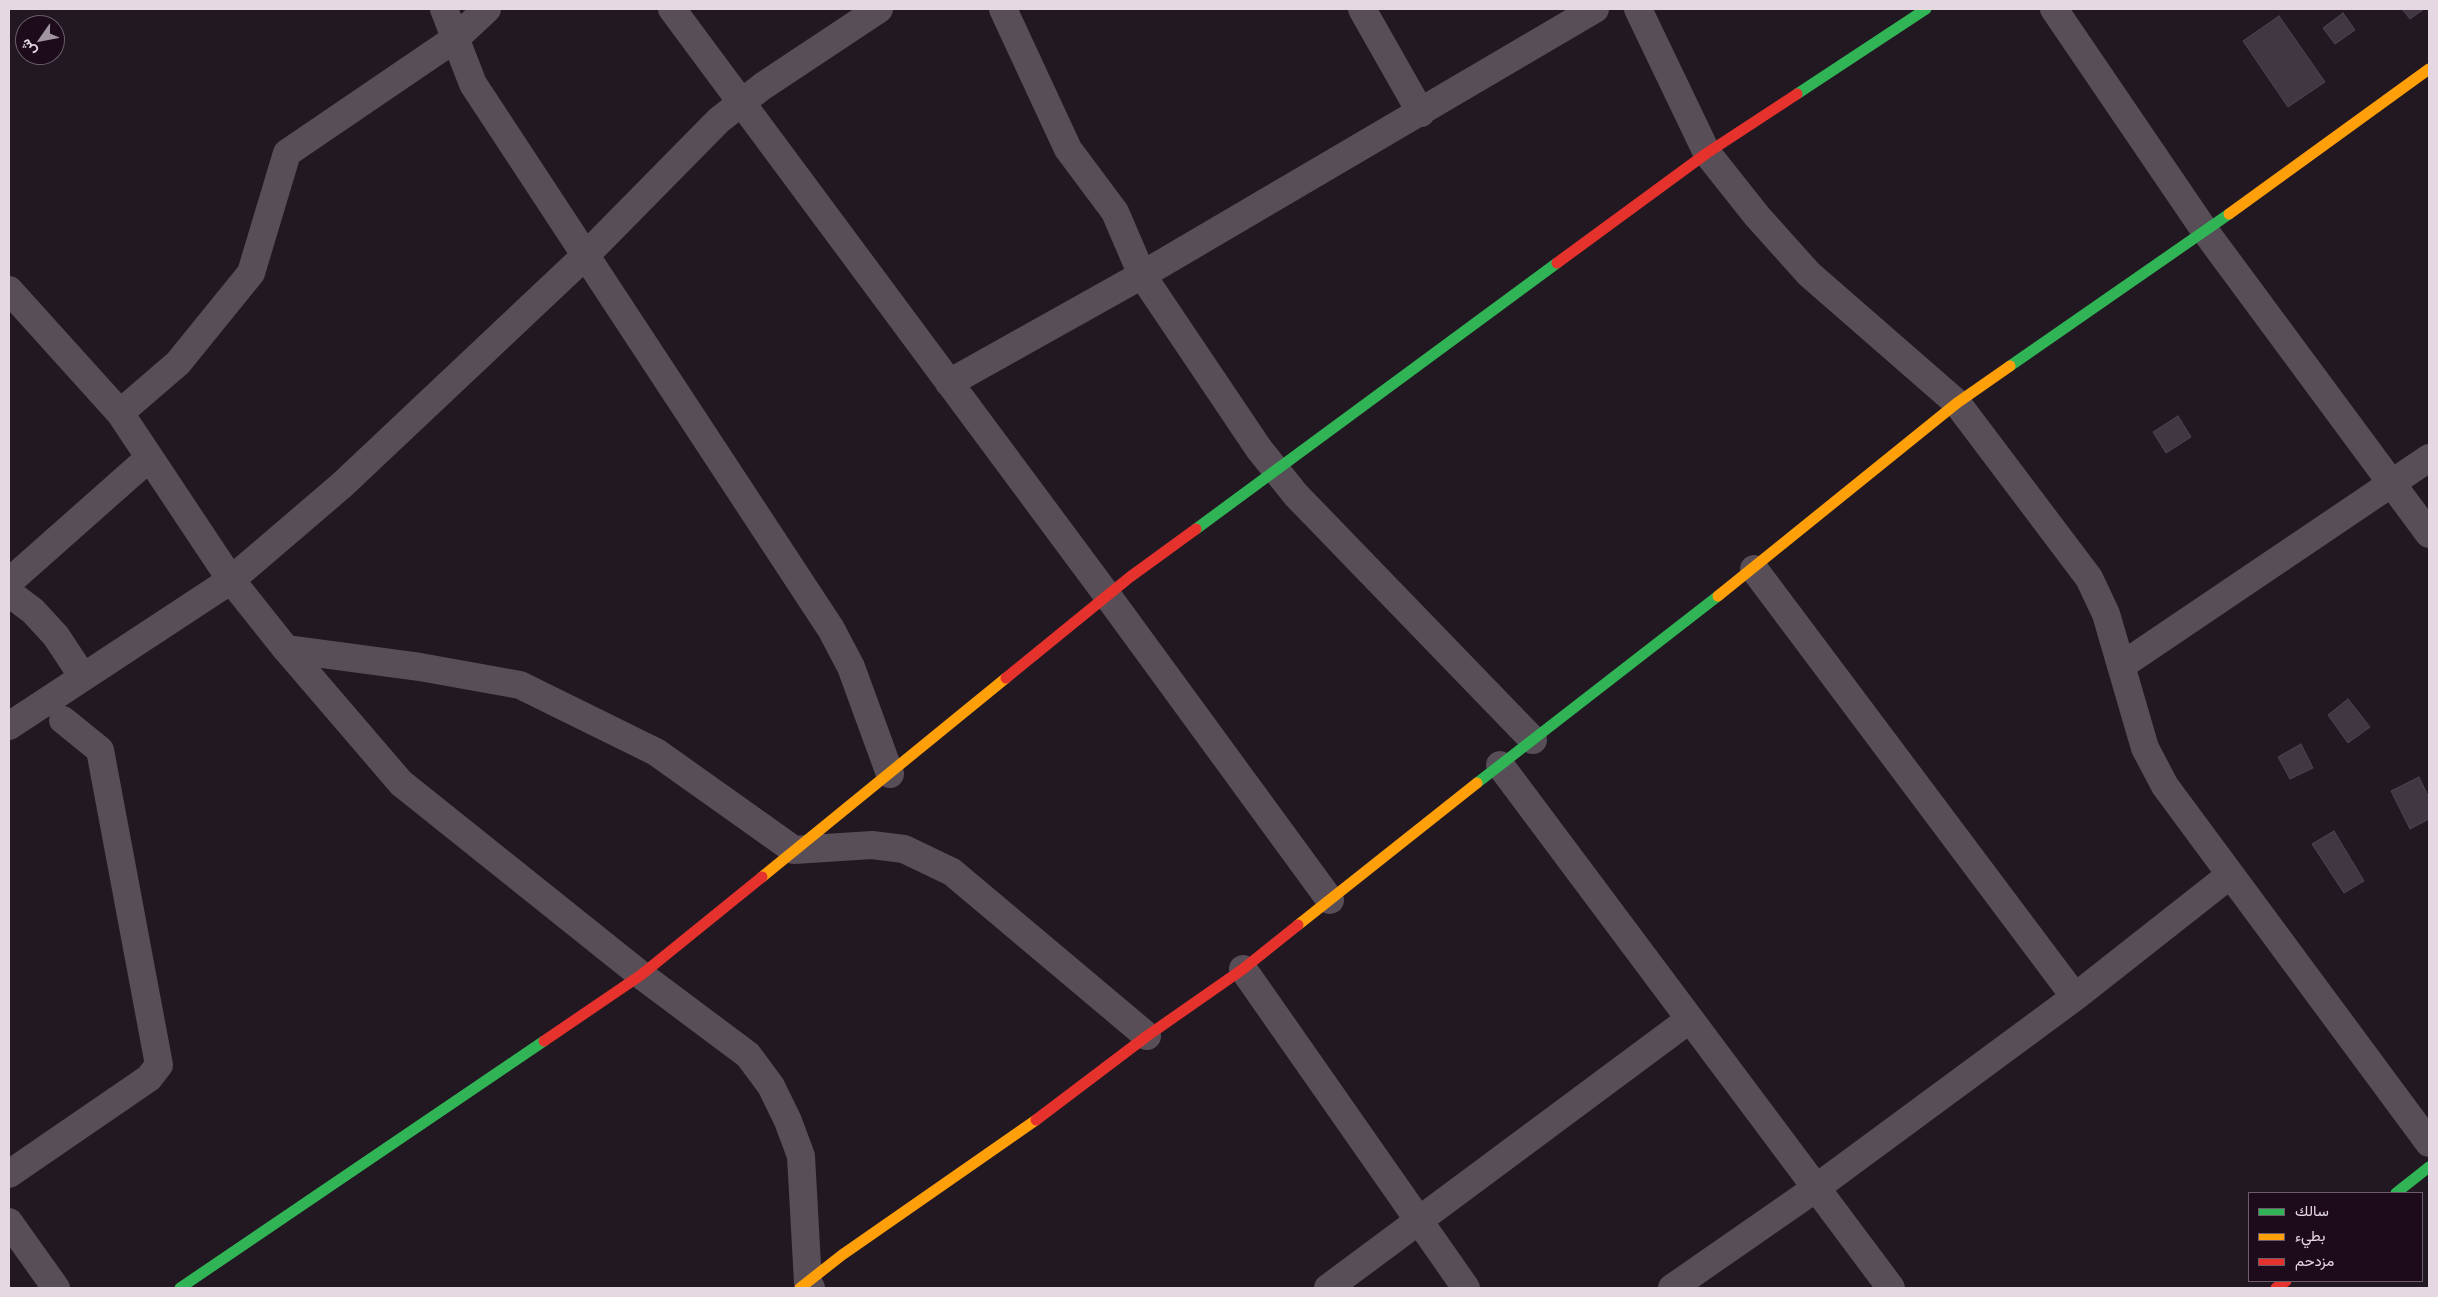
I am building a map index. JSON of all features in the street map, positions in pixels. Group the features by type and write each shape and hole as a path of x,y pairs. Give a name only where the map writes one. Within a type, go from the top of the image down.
{"street":[{"path":"444,9 474,84 831,628 851,667 890,774"},
{"path":"120,413 178,363 251,273 286,153 456,38 487,9"},
{"path":"672,9 1107,595 1330,900"},
{"path":"9,726 232,580 342,485 587,254 719,120 740,102 879,9"},
{"path":"1003,9 1068,149 1114,212 1142,275 1259,449 1296,495 1533,740"},
{"path":"1362,9 1421,113"},
{"path":"949,383 1142,275 1421,113 1595,9"},
{"path":"1638,9 1707,153 1757,216 1810,274 1957,403 2089,578 2106,614 2145,748 2165,786 2429,1143"},
{"path":"180,1288 641,975 890,774 1107,595 1707,153 1926,9"},
{"path":"2054,9 2205,231 2429,534"},
{"path":"806,1286 842,1255 1032,1123 1147,1036 1243,969 1500,765 1754,569 1957,403 2205,231 2429,69"},
{"path":"9,290 120,413 232,580 286,649 401,783 641,975 748,1055 771,1086 788,1121 800,1156 806,1286"},
{"path":"9,582 95,508 149,458"},
{"path":"2121,666 2429,458"},
{"path":"1754,569 2075,997"},
{"path":"9,593 33,611 56,636 83,677"},
{"path":"286,649 420,667 520,685 656,752 794,850 843,845 904,849 952,872 1147,1036"},
{"path":"9,1174 148,1078 159,1065 100,750 63,720"},
{"path":"1500,765 1891,1288"},
{"path":"1672,1288 1816,1188 2075,997 2230,875"},
{"path":"1243,969 1466,1288"},
{"path":"1328,1288 1690,1019"},
{"path":"2397,1192 2429,1167"},
{"path":"9,1222 56,1288"}],"building":[{"path":"2402,9 2424,9 2410,19"},
{"path":"2343,13 2355,30 2335,44 2323,28"},
{"path":"2279,16 2325,82 2288,107 2243,41"},
{"path":"2178,416 2191,437 2166,453 2153,432"},
{"path":"2348,699 2370,727 2348,743 2328,715"},
{"path":"2301,744 2313,768 2290,779 2278,757"},
{"path":"2419,777 2429,798 2429,819 2410,829 2391,791"},
{"path":"2334,831 2364,881 2344,893 2312,844"}],"traffic: fast":[{"path":"1797,94 1926,9"},
{"path":"2010,366 2229,214"},
{"path":"1196,529 1557,263"},
{"path":"1477,783 1718,596"},
{"path":"180,1288 544,1041"},
{"path":"2397,1192 2429,1167"}],"traffic: slow":[{"path":"2229,214 2429,69"},
{"path":"1718,596 1957,403 2010,366"},
{"path":"762,877 1006,678"},
{"path":"1298,925 1477,783"},
{"path":"800,1288 842,1255 1036,1120"}],"traffic: jam":[{"path":"1557,263 1707,153 1797,94"},
{"path":"1006,678 1130,577 1196,529"},
{"path":"544,1041 641,975 762,877"},
{"path":"1036,1120 1147,1036 1243,969 1298,925"},
{"path":"2276,1288 2285,1282"}]}
